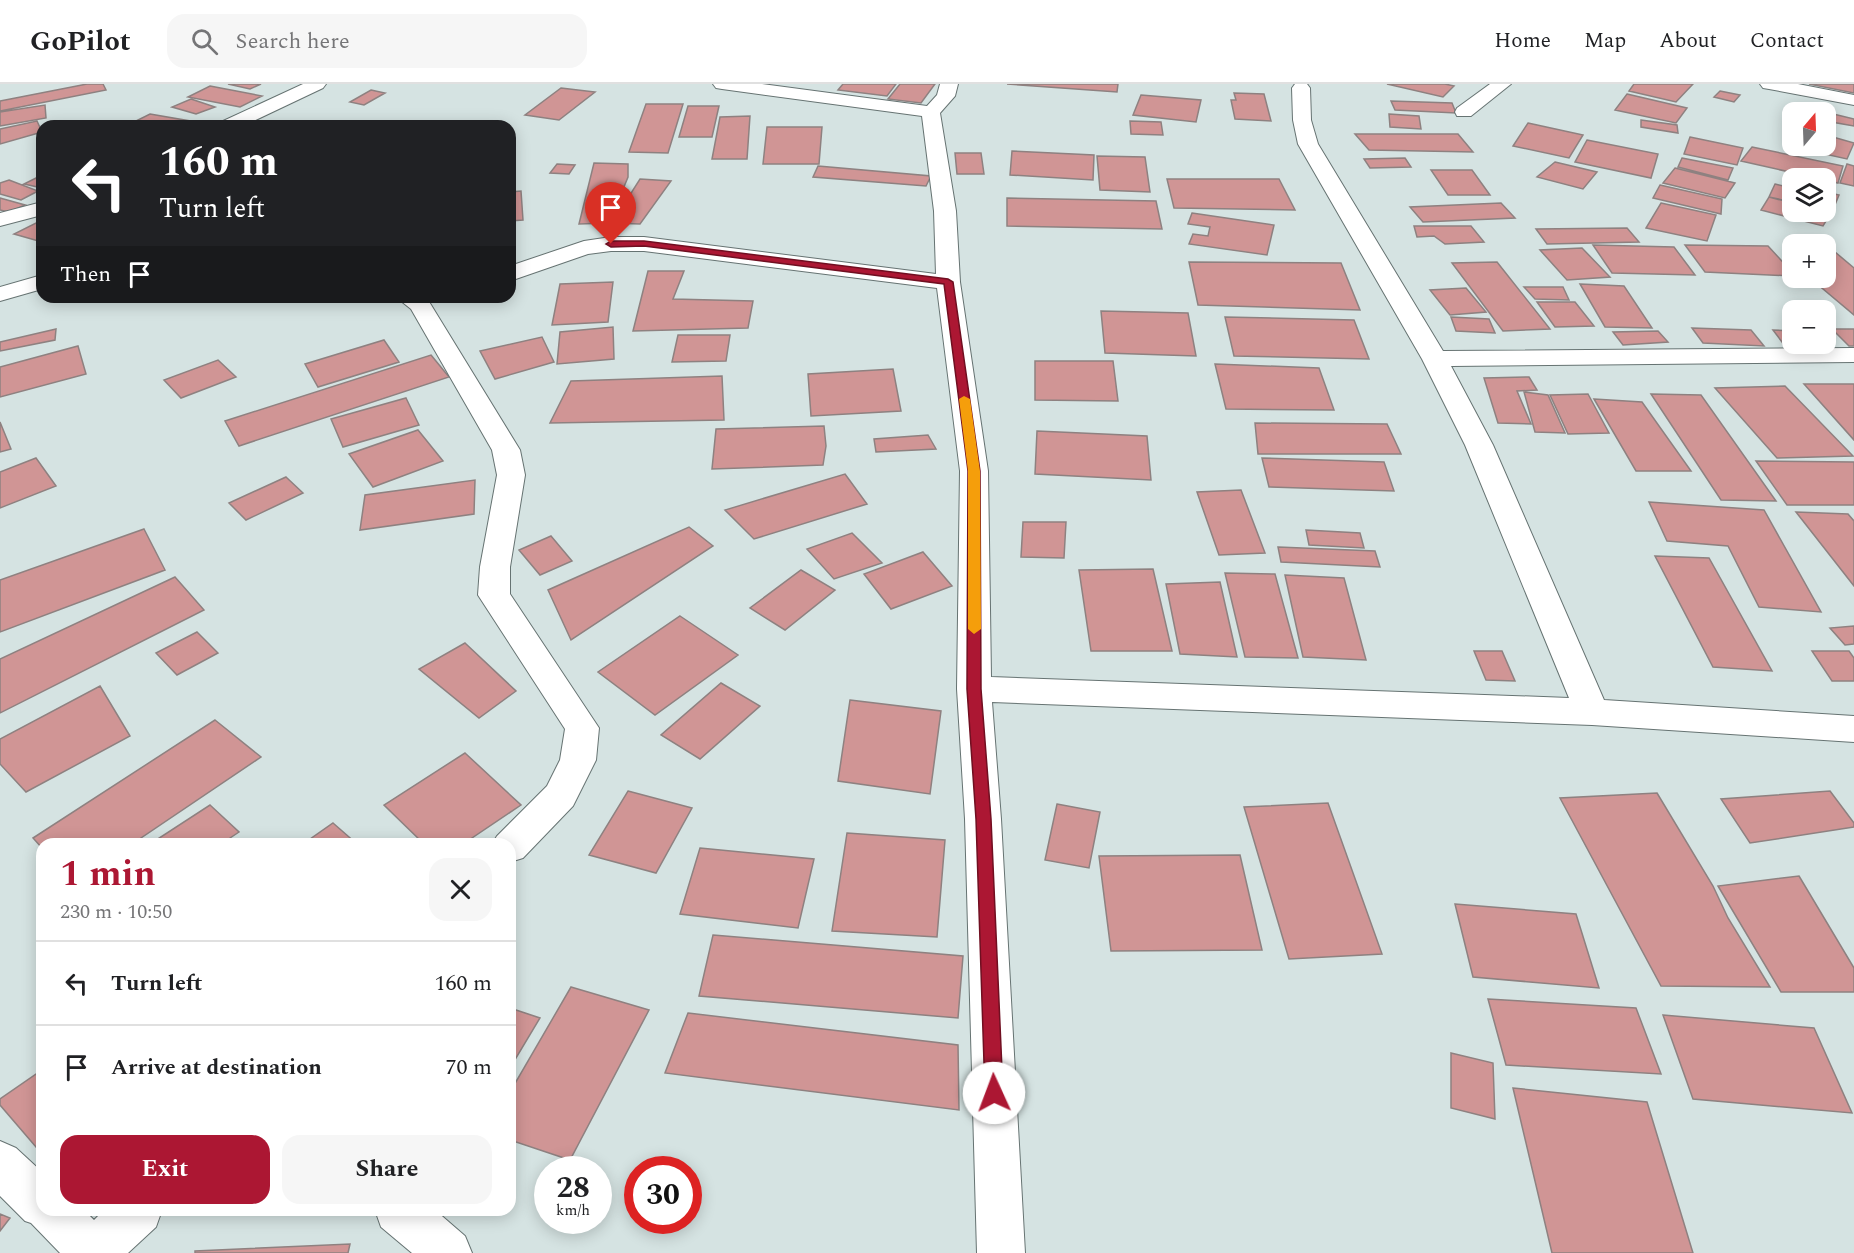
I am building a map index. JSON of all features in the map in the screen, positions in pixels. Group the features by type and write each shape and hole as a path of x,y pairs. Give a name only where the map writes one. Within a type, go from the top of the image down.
{"street":[{"path":"241,120 317,84"},
{"path":"722,84 931,111"},
{"path":"931,111 946,96 949,84"},
{"path":"1464,112 1502,84"},
{"path":"1769,84 1854,100"},
{"path":"1301,88 1303,132 1308,144 1435,358 1479,445 1592,712"},
{"path":"931,111 945,211 948,282 974,471 974,689 983,819 1000,1253"},
{"path":"0,220 36,210"},
{"path":"516,272 584,248 611,244 644,244 948,282"},
{"path":"0,294 36,284"},
{"path":"426,303 506,450 511,475 495,567 494,595 582,729 578,760 560,795 516,841"},
{"path":"1435,358 1854,355"},
{"path":"974,689 1592,712 1854,729"},
{"path":"0,1164 36,1198"},
{"path":"55,1216 93,1253 133,1216"},
{"path":"405,1216 448,1253"}],"building":[{"path":"87,84 103,84 106,90 0,111 0,101"},
{"path":"228,84 261,84 250,89"},
{"path":"843,84 896,84 887,96 838,90"},
{"path":"900,84 935,84 921,103 888,99"},
{"path":"1007,84 1118,84 1117,92"},
{"path":"1387,84 1445,84 1454,86 1443,97"},
{"path":"1634,84 1693,84 1676,102 1629,91"},
{"path":"1809,84 1854,84 1854,93"},
{"path":"210,86 262,96 240,107 188,97"},
{"path":"561,88 595,92 559,120 525,115"},
{"path":"371,90 385,93 364,105 350,102"},
{"path":"1720,91 1740,95 1734,102 1714,97"},
{"path":"1234,93 1264,94 1271,121 1235,119 1231,100 1236,100"},
{"path":"1627,94 1687,108 1676,123 1615,110"},
{"path":"1141,95 1201,100 1196,122 1133,115"},
{"path":"191,99 215,107 196,114 172,107"},
{"path":"1391,101 1452,103 1456,113 1395,110"},
{"path":"646,104 683,104 668,153 629,152"},
{"path":"45,105 46,118 0,126 0,112"},
{"path":"688,106 719,106 712,137 679,137"},
{"path":"150,114 184,120 138,120"},
{"path":"1389,114 1419,116 1421,129 1390,127"},
{"path":"1836,114 1854,119 1854,126 1836,123"},
{"path":"750,116 747,159 712,159 720,117"},
{"path":"1641,120 1677,125 1678,133 1641,127"},
{"path":"36,121 36,134 0,144 0,129"},
{"path":"1130,121 1161,122 1163,135 1131,134"},
{"path":"1528,123 1583,135 1569,158 1513,146"},
{"path":"767,127 822,127 819,164 763,164"},
{"path":"1355,134 1458,134 1473,152 1369,150"},
{"path":"1690,137 1743,148 1737,165 1684,154"},
{"path":"1836,138 1854,143 1847,159 1834,156 1836,156"},
{"path":"1587,140 1658,154 1651,178 1575,162"},
{"path":"1752,147 1782,153 1782,156 1795,156 1843,166 1838,183 1836,183 1836,168 1782,168 1782,170 1741,161"},
{"path":"1012,151 1094,155 1093,180 1010,175"},
{"path":"955,153 981,153 984,174 957,174"},
{"path":"1097,156 1145,157 1150,192 1100,190"},
{"path":"1405,158 1411,167 1370,168 1364,159"},
{"path":"1682,158 1733,168 1728,180 1678,167"},
{"path":"1555,162 1597,172 1583,189 1537,177"},
{"path":"594,163 628,164 628,177 609,223 579,224"},
{"path":"557,164 575,165 569,174 550,173"},
{"path":"1847,164 1854,166 1854,186 1840,183"},
{"path":"818,166 931,176 926,186 813,177"},
{"path":"1675,168 1735,183 1725,198 1663,183"},
{"path":"1431,170 1472,170 1490,195 1448,195"},
{"path":"36,178 36,187 24,184"},
{"path":"640,179 671,181 640,224 612,223"},
{"path":"1167,179 1279,179 1295,210 1174,208"},
{"path":"9,180 36,192 21,200 0,194 0,183"},
{"path":"1775,184 1782,186 1782,200 1769,197"},
{"path":"1660,185 1722,199 1721,214 1653,198"},
{"path":"516,191 521,191 523,220 516,221"},
{"path":"1769,197 1782,200 1782,215 1761,210"},
{"path":"0,198 25,205 9,212 0,210"},
{"path":"1007,198 1156,201 1162,229 1007,226"},
{"path":"1501,203 1515,218 1423,222 1410,207"},
{"path":"1661,203 1716,215 1707,241 1646,228"},
{"path":"1192,213 1274,225 1267,255 1189,244 1193,234 1208,236 1210,227 1188,224"},
{"path":"1808,222 1825,222 1823,226"},
{"path":"36,223 36,240 14,234"},
{"path":"1414,226 1471,226 1484,242 1445,244 1434,236 1417,237"},
{"path":"1627,228 1639,242 1547,244 1536,229"},
{"path":"1593,245 1674,247 1695,275 1612,273"},
{"path":"1685,245 1768,246 1782,261 1782,276 1705,272"},
{"path":"1582,248 1610,277 1567,280 1540,250"},
{"path":"1836,253 1854,268 1854,315 1822,288 1836,288"},
{"path":"1189,262 1341,263 1360,310 1198,305"},
{"path":"1497,262 1550,329 1503,331 1452,263"},
{"path":"648,271 684,271 673,299 753,301 748,328 633,331"},
{"path":"613,282 608,322 552,325 560,284"},
{"path":"1580,284 1624,286 1652,328 1605,327"},
{"path":"1524,287 1563,287 1569,300 1535,299"},
{"path":"1466,288 1486,312 1450,315 1430,290"},
{"path":"1537,302 1575,302 1594,326 1555,327"},
{"path":"1101,311 1188,313 1196,356 1105,353"},
{"path":"1225,317 1354,320 1369,359 1234,356"},
{"path":"1451,317 1489,319 1495,333 1456,331"},
{"path":"613,327 614,359 557,364 560,332"},
{"path":"1692,328 1751,330 1764,346 1703,343"},
{"path":"56,329 55,340 0,351 0,342"},
{"path":"1836,329 1854,329 1854,346 1849,346 1836,333"},
{"path":"1773,330 1782,330 1782,342"},
{"path":"1658,331 1668,342 1623,345 1613,332"},
{"path":"678,335 730,335 726,361 672,362"},
{"path":"542,337 554,362 495,379 480,351"},
{"path":"384,340 399,362 318,387 305,364"},
{"path":"78,346 86,374 0,397 0,367"},
{"path":"431,355 449,377 239,446 225,421"},
{"path":"218,360 236,377 181,398 164,380"},
{"path":"1035,361 1113,361 1118,401 1035,400"},
{"path":"1215,364 1319,368 1334,410 1226,409"},
{"path":"893,369 901,411 811,416 808,374"},
{"path":"722,376 724,420 550,423 571,381"},
{"path":"1529,377 1537,390 1517,391 1531,424 1498,423 1484,378"},
{"path":"1804,384 1854,384 1854,440"},
{"path":"1785,386 1853,456 1777,458 1715,388"},
{"path":"1524,392 1548,395 1565,433 1535,432"},
{"path":"1588,394 1609,433 1568,434 1550,395"},
{"path":"1651,394 1701,395 1776,501 1721,500"},
{"path":"406,398 419,425 343,447 331,419"},
{"path":"1594,399 1642,402 1691,471 1636,471"},
{"path":"0,422 11,449 0,452"},
{"path":"1255,423 1387,424 1401,454 1258,454"},
{"path":"824,426 826,446 823,465 712,469 716,429"},
{"path":"418,430 443,461 373,487 349,454"},
{"path":"1037,431 1147,436 1151,480 1035,474"},
{"path":"928,435 936,449 876,452 874,439"},
{"path":"36,458 56,486 0,508 0,472"},
{"path":"1262,458 1384,462 1394,491 1269,487"},
{"path":"1756,461 1854,462 1854,505 1787,505"},
{"path":"845,474 867,504 754,539 725,510"},
{"path":"286,477 303,493 246,520 229,503"},
{"path":"475,480 474,514 360,530 365,495"},
{"path":"1241,490 1265,553 1219,555 1197,492"},
{"path":"1649,502 1764,510 1821,612 1759,607 1728,546 1667,541"},
{"path":"1796,512 1848,514 1854,521 1854,586"},
{"path":"1023,522 1066,522 1064,558 1021,557"},
{"path":"689,527 713,546 571,640 548,590"},
{"path":"144,529 165,570 0,632 0,580"},
{"path":"1306,530 1360,533 1364,548 1309,545"},
{"path":"852,533 882,563 834,579 807,549"},
{"path":"551,536 572,561 540,575 519,550"},
{"path":"1278,547 1375,551 1380,567 1281,562"},
{"path":"923,552 952,586 891,609 864,574"},
{"path":"1655,556 1709,558 1772,671 1713,667"},
{"path":"1153,569 1172,651 1091,651 1079,570"},
{"path":"801,570 835,590 785,630 750,608"},
{"path":"1225,573 1275,574 1298,658 1245,657"},
{"path":"1285,575 1344,578 1366,660 1303,657"},
{"path":"175,577 204,610 0,713 0,659"},
{"path":"1220,582 1237,657 1180,654 1166,584"},
{"path":"680,616 738,655 655,715 598,672"},
{"path":"1854,626 1854,644 1845,645 1830,628"},
{"path":"197,632 218,653 177,675 156,653"},
{"path":"465,643 516,691 479,718 419,669"},
{"path":"1474,651 1502,651 1515,681 1486,680"},
{"path":"1812,651 1849,651 1854,658 1854,681 1832,681"},
{"path":"721,683 760,706 700,759 661,735"},
{"path":"100,686 130,736 26,792 0,764 0,739"},
{"path":"850,700 941,711 930,794 838,781"},
{"path":"215,720 261,757 141,838 36,838 36,841 33,838"},
{"path":"465,753 521,805 472,838 418,838 384,805"},
{"path":"628,791 692,808 656,873 589,855"},
{"path":"1830,791 1854,823 1854,827 1750,843 1721,799"},
{"path":"1657,793 1770,987 1661,986 1560,798"},
{"path":"1328,803 1382,954 1289,959 1244,807"},
{"path":"1057,804 1100,812 1089,868 1045,860"},
{"path":"210,805 239,832 230,838 159,838"},
{"path":"333,823 350,838 312,838"},
{"path":"847,833 945,840 937,937 832,931"},
{"path":"700,848 814,859 798,928 680,914"},
{"path":"1240,855 1262,950 1111,951 1099,856"},
{"path":"1799,876 1854,968 1854,992 1781,992 1718,886"},
{"path":"1455,904 1576,914 1599,988 1473,977"},
{"path":"713,935 963,956 958,1018 699,996"},
{"path":"571,987 649,1010 572,1156 558,1156 516,1142 516,1082"},
{"path":"1488,999 1636,1008 1661,1074 1506,1065"},
{"path":"516,1010 540,1018 516,1058"},
{"path":"688,1013 958,1045 959,1110 665,1073"},
{"path":"1663,1015 1814,1028 1852,1113 1693,1099"},
{"path":"1451,1053 1493,1063 1495,1119 1451,1108"},
{"path":"36,1074 36,1147 0,1105 0,1099"},
{"path":"1513,1088 1647,1102 1693,1253 1552,1253"},
{"path":"0,1214 10,1218 0,1231"},
{"path":"350,1244 348,1253 195,1253 195,1251"}],"slow traffic":[{"path":"964,399 974,471 974,629"}],"route":[{"path":"611,244 644,244 948,282 974,471 974,689 983,819 994,1093"}]}
